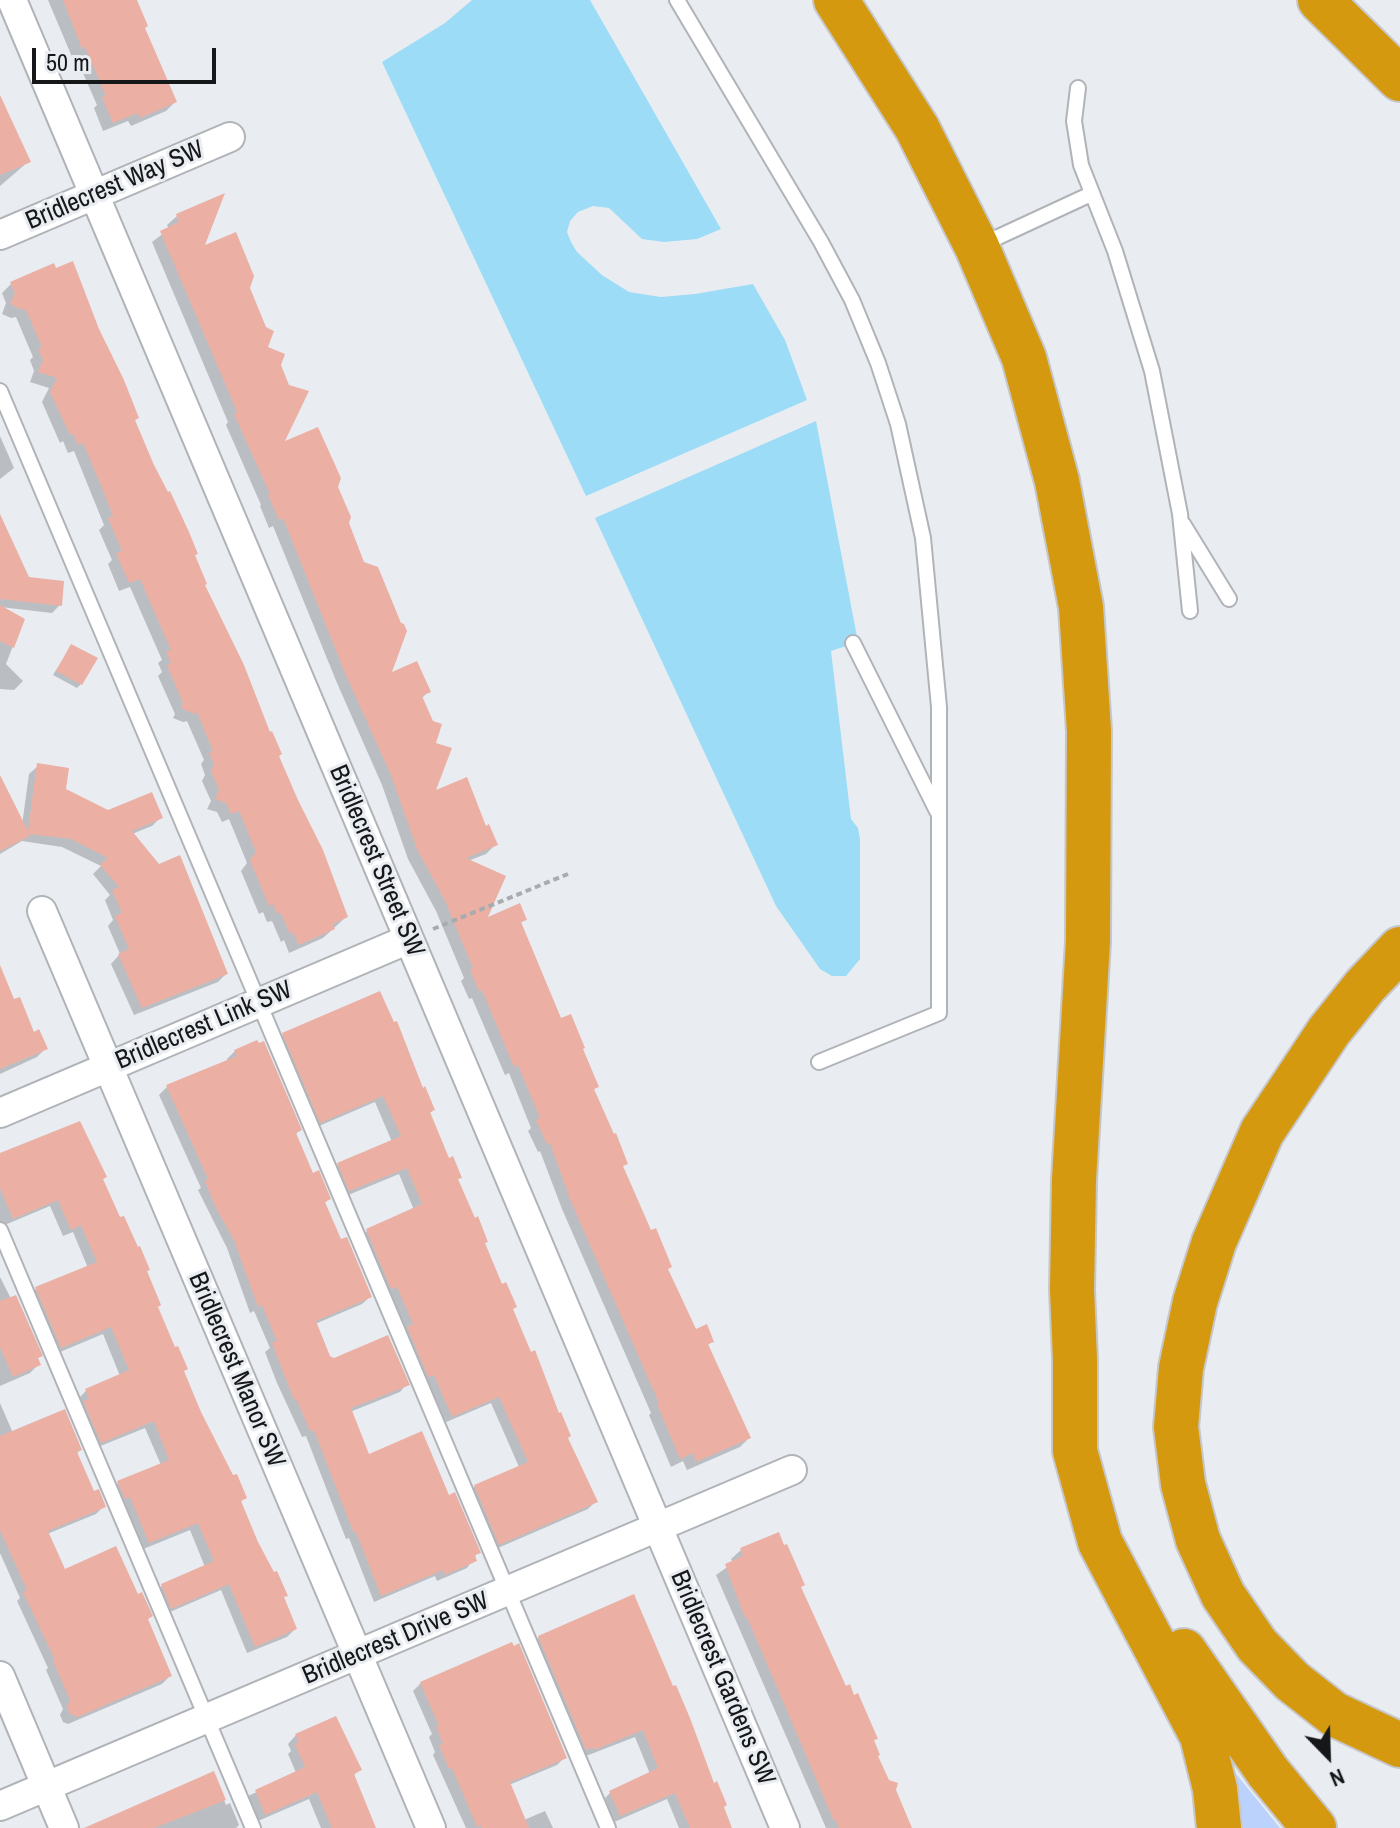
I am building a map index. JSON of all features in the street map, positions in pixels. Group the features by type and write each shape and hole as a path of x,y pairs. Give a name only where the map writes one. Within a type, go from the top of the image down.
{"highway":[{"path":"836,0 917,128 977,247 1024,358 1057,481 1081,607 1089,731 1088,926 1074,1180 1072,1290 1075,1451 1100,1542 1202,1736 1215,1789 1219,1828"},
{"path":"1320,0 1400,79"},
{"path":"1400,949 1329,1031 1255,1145 1214,1242 1195,1302 1181,1368 1176,1427 1183,1484 1198,1540 1223,1595 1257,1645 1292,1681 1334,1714 1400,1745"},
{"path":"1075,1359 1091,1445 1123,1535 1156,1601 1187,1656 1268,1772 1314,1828"}],"street":[{"name":"Bridlecrest Street SW","path":"12,0 658,1527"},
{"name":"Bridlecrest Way SW","path":"0,235 230,137"},
{"name":"Bridlecrest Manor SW","path":"42,911 431,1828"},
{"name":"Bridlecrest Link SW","path":"0,1113 409,939"},
{"name":"Bridlecrest Drive SW","path":"0,1806 792,1470"},
{"name":"Bridlecrest Gardens SW","path":"658,1527 785,1828"},
{"path":"0,1676 64,1828"}],"lane":[{"path":"677,0 821,242 852,300 893,409 923,538 938,693 939,1013 819,1062"},
{"path":"1078,88 1074,121 1081,165 1130,296 1152,371 1180,520 1190,611"},
{"path":"977,247 1091,194"},
{"path":"0,391 608,1828"},
{"path":"1180,520 1229,599"},
{"path":"853,643 939,814"},
{"path":"0,1230 253,1828"}],"path":[{"path":"409,939 568,874"}],"shaded area":[{"path":"472,0 590,0 721,229 697,239 664,242 642,239 609,208 593,206 578,212 570,221 567,232 571,242 577,252 602,275 629,292 661,297 753,284 785,340 807,400 586,496 382,62 445,23"},
{"path":"816,421 858,642 831,651 851,819 858,828 860,839 860,959 846,976 832,976 820,969 776,906 595,518"},
{"path":"1233,1770 1280,1828 1235,1828"}],"building":[{"path":"63,0 137,0 148,26 145,28 177,102 140,118 138,113 113,123 102,97 106,96 85,47 82,49"},
{"path":"0,95 31,162 0,175"},
{"path":"225,193 205,245 236,232 254,276 250,288 266,327 274,331 268,347 285,354 281,365 289,385 309,391 285,441 318,427 341,478 338,487 351,517 349,523 364,562 378,567 407,631 392,672 417,661 431,692 422,696 433,721 442,724 436,743 452,748 436,790 467,777 486,826 489,824 498,845 466,858 506,876 488,917 520,903 527,920 521,922 561,1018 571,1014 585,1048 599,1087 594,1089 628,1164 623,1166 651,1230 656,1228 672,1267 668,1269 696,1329 707,1324 714,1342 708,1344 751,1438 696,1462 693,1453 680,1459 659,1403 570,1199 550,1143 547,1144 536,1120 540,1118 518,1065 514,1067 482,990 479,991 470,970 473,968 445,901 417,849 391,775 345,673 283,518 279,520 268,495 234,414 237,412 160,231 179,222 176,214"},
{"path":"73,261 139,418 135,420 154,465 189,532 205,585 244,665 282,754 279,756 323,850 348,917 333,924 335,929 299,945 293,932 290,934 281,913 277,914 273,904 269,906 250,860 256,852 239,811 231,814 226,803 215,799 219,790 211,771 214,764 209,753 213,751 197,712 194,714 181,708 183,703 167,665 171,663 166,652 171,650 140,579 129,583 116,553 122,551 108,518 113,516 105,495 83,443 78,445 73,433 70,435 50,392 57,378 38,372 43,360 38,349 42,347 25,308 22,310 10,304 15,293 10,282 54,263 56,268"},
{"path":"0,514 29,577 64,581 62,606 0,599"},
{"path":"0,605 25,619 14,648 0,641"},
{"path":"71,644 98,658 82,685 56,671"},
{"path":"37,763 69,768 66,789 108,810 152,792 163,818 132,831 159,864 180,855 228,974 142,1008 118,954 129,949 115,916 122,913 112,890 119,887 100,865 108,858 71,839 29,834 0,851 0,775 28,831"},
{"path":"0,965 14,999 20,997 34,1032 39,1029 48,1049 0,1069"},
{"path":"380,991 394,1022 397,1021 423,1088 425,1086 435,1110 430,1112 449,1158 453,1156 462,1178 458,1179 475,1218 478,1216 502,1284 506,1282 517,1307 513,1309 531,1352 535,1350 571,1436 568,1438 598,1502 499,1545 474,1485 528,1462 499,1397 452,1417 434,1375 428,1377 407,1327 413,1324 397,1287 391,1289 366,1229 422,1204 407,1168 349,1191 337,1163 401,1136 383,1096 320,1123 282,1033"},
{"path":"257,1040 259,1043 264,1041 302,1130 296,1133 313,1173 319,1170 331,1199 325,1202 341,1239 347,1237 372,1297 316,1321 330,1356 334,1358 388,1335 410,1385 351,1408 369,1454 422,1431 449,1495 455,1492 481,1553 475,1555 477,1561 445,1575 443,1570 381,1596 314,1430 310,1431 296,1398 294,1400 272,1343 277,1341 262,1305 258,1307 234,1240 215,1206 205,1181 208,1179 166,1085 237,1056 234,1050"},
{"path":"80,1121 107,1177 103,1179 120,1217 124,1216 150,1270 147,1271 161,1305 158,1307 188,1369 184,1371 201,1412 233,1475 237,1474 247,1498 241,1501 258,1542 274,1572 277,1571 288,1596 284,1597 297,1629 255,1647 229,1584 171,1609 161,1584 214,1561 198,1523 149,1543 130,1497 125,1499 117,1481 169,1460 154,1421 101,1443 83,1401 89,1399 85,1389 129,1370 111,1327 61,1348 35,1287 97,1262 81,1225 71,1230 58,1200 13,1219 0,1188 0,1153"},
{"path":"16,1295 43,1356 38,1358 41,1365 13,1377 0,1347 0,1301"},
{"path":"65,1409 82,1450 77,1452 94,1491 99,1489 106,1507 48,1531 65,1569 116,1546 138,1594 142,1592 153,1616 148,1619 172,1676 78,1717 70,1714 67,1706 70,1700 55,1660 23,1592 27,1590 0,1530 0,1436"},
{"path":"779,1532 805,1585 801,1587 846,1686 850,1684 854,1695 858,1693 878,1739 874,1740 878,1756 889,1780 898,1783 896,1790 912,1828 839,1828 834,1821 745,1618 725,1564 743,1556 740,1548"},
{"path":"634,1594 690,1718 714,1783 717,1781 732,1828 690,1828 675,1793 620,1816 609,1791 658,1768 643,1730 594,1750 593,1747 586,1750 538,1636"},
{"path":"512,1642 514,1646 519,1643 567,1758 510,1782 529,1828 482,1828 481,1825 477,1827 452,1768 449,1769 439,1745 443,1744 436,1727 439,1726 420,1682"},
{"path":"336,1716 362,1770 354,1774 376,1828 332,1828 317,1792 265,1815 255,1790 305,1767 295,1744 299,1742 295,1734"},
{"path":"214,1771 226,1800 154,1828 84,1828"}]}
